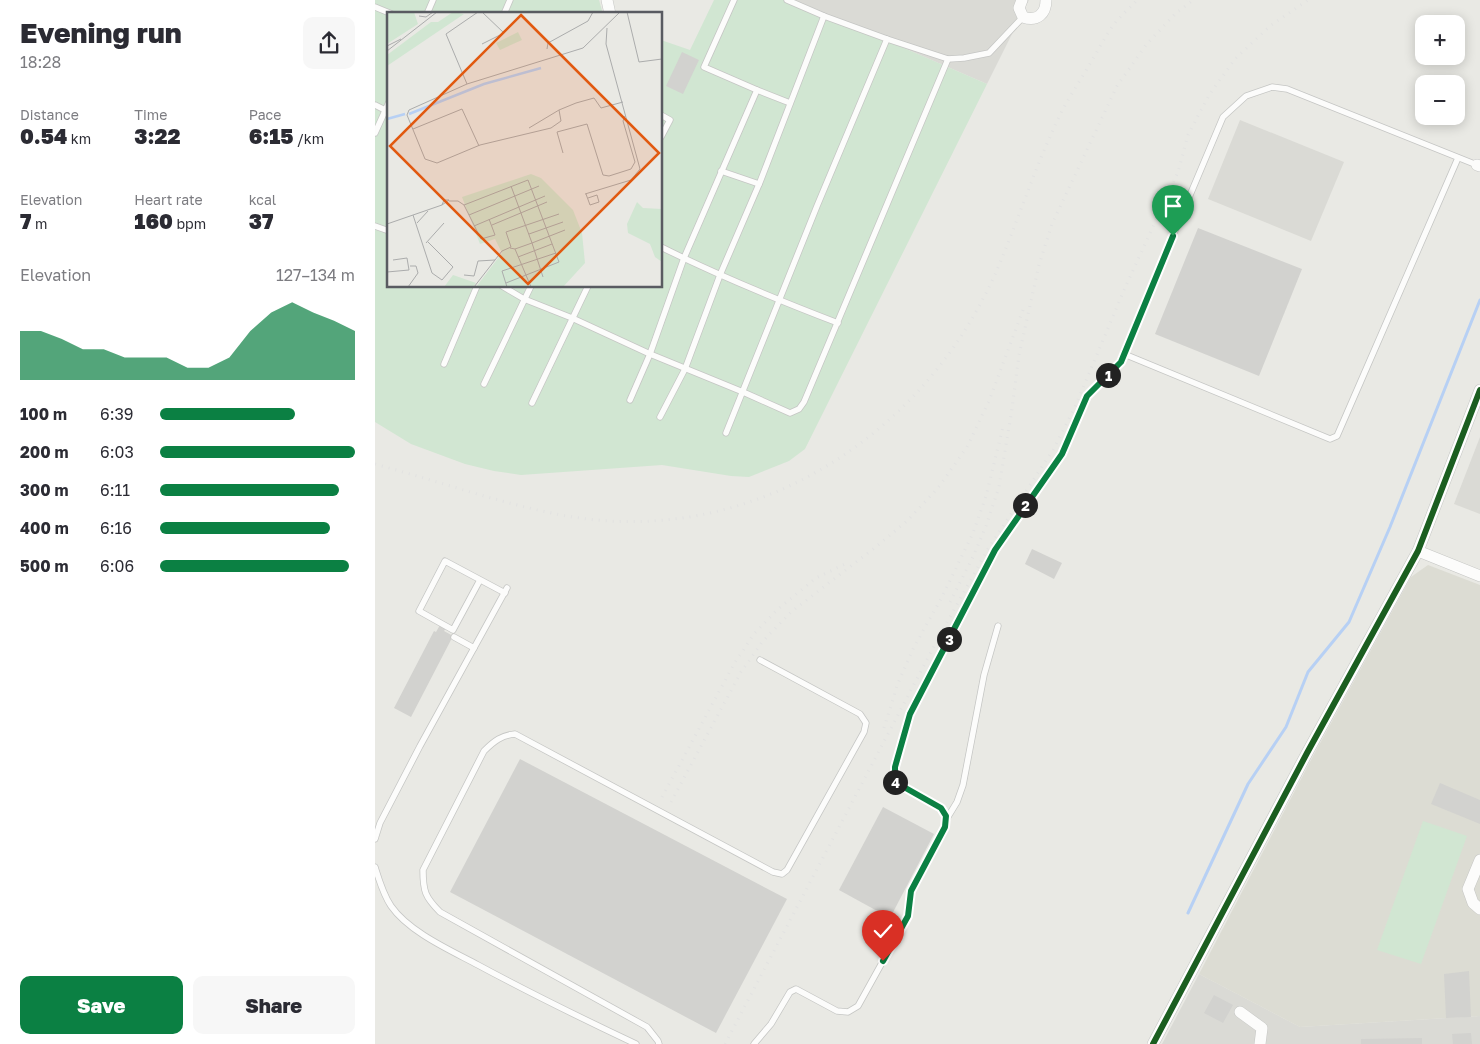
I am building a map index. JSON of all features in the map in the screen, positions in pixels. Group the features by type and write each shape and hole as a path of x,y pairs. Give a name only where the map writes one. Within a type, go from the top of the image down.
{"street":[{"path":"1022,0 1019,8 1023,17 1030,20 1042,14 1047,3 1046,0"},
{"path":"1153,1044 1307,753 1418,551 1480,390"},
{"path":"1418,551 1480,576"},
{"path":"1480,860 1467,889 1473,903 1480,909"},
{"path":"1240,1012 1262,1028 1261,1044"}],"lane":[{"path":"377,0 375,6 388,12"},
{"path":"428,12 433,0"},
{"path":"505,12 510,0"},
{"path":"735,0 704,67 791,103"},
{"path":"787,0 824,16 948,59 989,54 1023,17"},
{"path":"660,417 685,369 824,16"},
{"path":"726,434 817,206 887,39"},
{"path":"505,288 524,299 790,413 799,409 804,402 838,323 948,59"},
{"path":"754,1044 771,1024 790,992 797,989 837,1011 848,1012 858,1006 908,916 911,891 945,827 946,816 941,808 895,782 895,767 910,714 995,550 1062,454 1087,396 1121,362 1223,117 1246,96 1271,87 1287,89 1479,166"},
{"path":"630,400 650,354 684,258 757,90"},
{"path":"375,105 387,111 375,133"},
{"path":"663,116 670,120 663,133"},
{"path":"1124,354 1330,439 1337,436 1458,158"},
{"path":"721,171 759,184"},
{"path":"375,226 387,230"},
{"path":"663,248 721,275 838,323"},
{"path":"444,364 476,288"},
{"path":"484,384 530,288"},
{"path":"532,403 587,288"},
{"path":"375,839 380,823 406,771 506,590 480,580 445,561 419,611 453,630 480,580"},
{"path":"945,821 957,802 963,785 984,675 998,626"},
{"path":"454,637 474,648"},
{"path":"659,1044 647,1027 440,912 428,900 423,883 423,870 484,751 495,740 515,734 773,872 782,874 787,870 855,749 864,732 866,723 860,714 760,660"},
{"path":"375,867 381,887 391,906 427,938 539,998 636,1044"}],"shaded area":[{"path":"793,0 1029,0 987,84"},
{"path":"1240,120 1344,162 1311,241 1208,199"},
{"path":"1480,437 1480,514 1454,504"},
{"path":"1428,565 1480,585 1480,1016 1300,1027 1199,974 1313,756 1411,577"},
{"path":"1199,974 1300,1027 1480,1016 1480,1044 1162,1044"}],"green space":[{"path":"375,0 599,0 602,12 387,12 387,288 663,288 663,41 690,50 714,0 793,0 987,84 805,449 789,461 749,477 662,465 521,475 465,464 411,444 375,422"},
{"path":"1423,821 1467,836 1421,964 1377,950"}],"building":[{"path":"682,52 699,60 683,94 666,86"},
{"path":"1198,228 1302,269 1259,376 1155,334"},
{"path":"1032,549 1062,563 1054,579 1025,564"},
{"path":"440,625 446,628 444,631 453,636 411,717 394,708 434,631 436,632"},
{"path":"520,759 787,899 716,1033 450,892"},
{"path":"1440,783 1480,800 1480,824 1431,804"},
{"path":"883,807 934,834 890,918 839,890"},
{"path":"1469,971 1471,1017 1446,1018 1444,974"},
{"path":"1214,995 1233,1005 1223,1023 1204,1013"},
{"path":"1471,1033 1472,1044 1453,1044 1452,1034"},
{"path":"1422,1038 1422,1044 1361,1044 1361,1039"}],"waterway":[{"path":"1188,913 1248,784 1286,727 1308,672 1349,622 1390,527 1480,300"}],"railway":[{"path":"375,464 528,508 557,514 587,519 653,521 716,512 776,492 832,463 882,426 927,381 966,329 996,272 1042,155 1062,111 1112,27 1137,0"},
{"path":"950,602 973,557 999,487 1019,355 1039,265 1052,224 1117,86 1146,45 1175,14 1193,0"},
{"path":"725,1044 940,635 988,549 1053,450 1075,407 1124,290 1178,172 1188,135 1209,95 1235,59 1270,26 1308,0"},
{"path":"671,802 741,672 763,641 791,612 907,521 938,488 967,447 989,401 1023,310"},
{"path":"884,728 898,683 914,647 942,597 973,533 986,496 1003,427"},
{"path":"662,797 734,664 754,634 778,609 816,578 847,563"}],"cycle path":[{"path":"1153,1044 1307,753 1418,551 1480,390"}],"route":[{"path":"883,961 908,916 911,891 945,827 946,816 941,808 895,782 895,767 910,714 995,550 1062,454 1087,396 1121,362 1173,236"}]}
